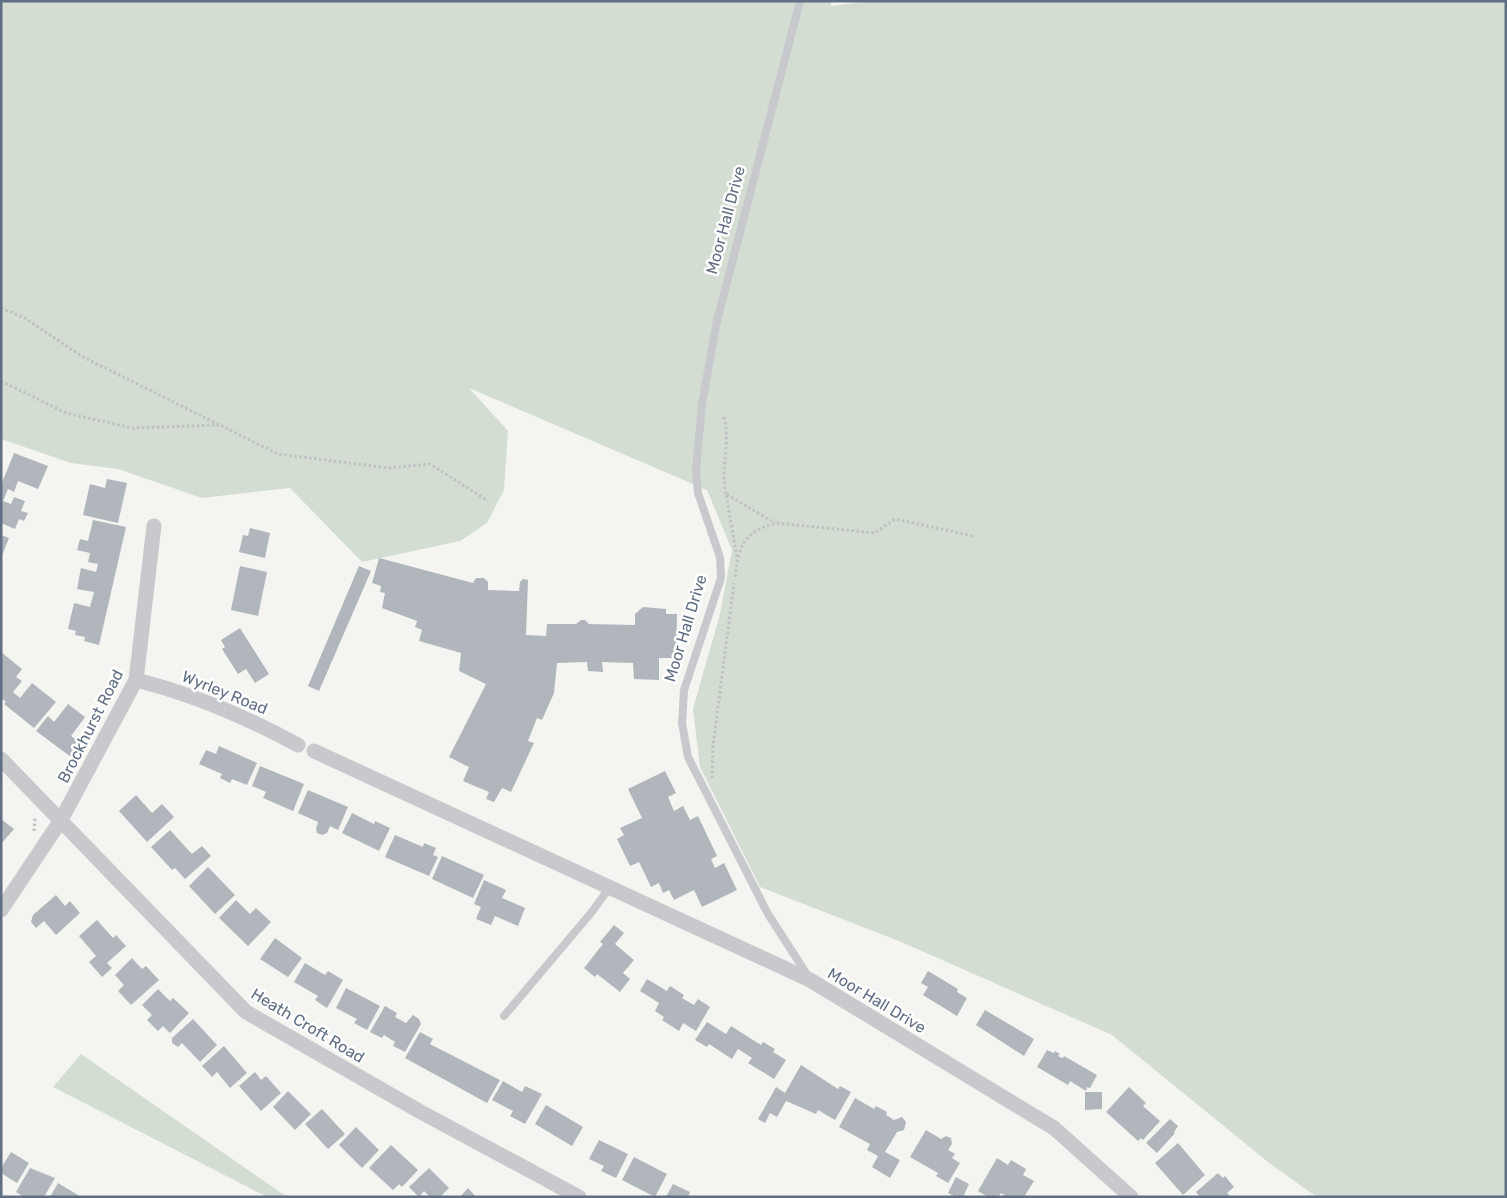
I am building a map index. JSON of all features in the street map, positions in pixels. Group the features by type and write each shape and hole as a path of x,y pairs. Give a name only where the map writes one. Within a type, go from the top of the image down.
{"street":[{"name":"Brockhurst Road","path":"1,910 61,820 136,680 154,526"},
{"name":"Wyrley Road","path":"136,680 170,688 211,703 298,745"},
{"path":"314,752 810,980"},
{"name":"Heath Croft Road","path":"1,759 246,1012 419,1110 579,1197"},
{"name":"Moor Hall Drive","path":"810,980 1054,1128 1131,1197"}],"lane":[{"name":"Moor Hall Drive","path":"800,1 717,321 702,404 696,470 698,493 720,557 721,578 684,690 682,723 688,757 768,914 810,980"},
{"path":"504,1016 591,913 610,887"}],"path":[{"path":"1,308 23,317 83,357 278,454 390,468 430,464 488,500"},
{"path":"1,381 66,414 132,428 220,425"},
{"path":"724,417 728,434 723,478 737,559"},
{"path":"726,494 776,523 875,534 895,519 973,536"},
{"path":"704,788 711,780 713,772 713,746 737,559 743,543 752,532 776,523"},
{"path":"30,837 34,831 36,814"}],"shaded area":[{"path":"1,1 831,1 831,6 872,1 1506,1 1506,1197 1317,1197 1273,1166 1112,1035 899,941 760,887 700,767 693,709 720,614 732,550 707,490 469,388 508,431 504,490 487,523 460,541 362,562 290,488 202,498 118,469 71,463 1,439"},
{"path":"81,1054 287,1197 267,1197 53,1087"}],"building":[{"path":"14,453 48,466 38,489 18,481 14,492 8,489 3,501 11,504 14,497 25,501 21,511 28,513 24,521 19,519 15,529 1,523 1,485"},
{"path":"107,479 127,483 118,523 83,515 90,484 105,488"},
{"path":"93,520 126,527 99,645 84,641 85,637 75,635 76,631 68,629 74,603 90,607 94,592 77,589 81,568 96,572 98,564 88,562 90,553 77,550 80,539 88,541"},
{"path":"250,528 270,533 265,558 239,552 243,535 248,536"},
{"path":"1,535 9,538 1,558"},
{"path":"379,558 473,583 476,578 484,578 488,582 488,590 519,591 520,582 523,579 528,580 526,635 546,636 547,624 576,624 581,620 585,620 589,624 635,625 635,614 643,607 666,609 666,614 677,614 676,658 659,658 659,680 634,679 633,663 602,662 603,672 588,671 587,662 557,663 554,693 542,720 537,718 528,741 534,743 511,792 502,788 494,802 486,799 489,792 463,781 469,767 449,757 486,684 459,671 461,653 419,641 422,630 415,627 417,621 382,608 385,593 380,592 381,586 372,583"},
{"path":"240,566 267,572 258,616 231,610"},
{"path":"359,566 371,571 319,691 308,686"},
{"path":"240,628 269,674 255,683 246,669 238,674 222,649 225,647 221,640"},
{"path":"1,652 22,669 16,677 22,681 13,692 20,698 32,683 56,702 34,728 4,704 6,702 1,698"},
{"path":"68,704 85,717 71,736 85,746 75,760 36,731 48,716 54,722"},
{"path":"219,746 257,763 247,785 232,779 230,783 220,778 222,774 199,764 206,750 216,754"},
{"path":"260,766 304,784 293,811 263,798 266,792 252,786"},
{"path":"665,771 676,793 668,797 674,811 683,806 690,820 698,816 717,856 711,859 715,868 724,863 737,890 702,907 694,890 674,900 669,890 663,893 659,883 651,887 639,862 630,866 617,839 624,835 620,828 642,818 628,789"},
{"path":"308,790 348,807 338,830 330,826 327,833 322,835 317,833 318,822 298,813"},
{"path":"136,795 152,813 162,804 174,817 147,842 119,811"},
{"path":"352,813 374,824 375,821 390,828 379,851 342,833"},
{"path":"1,819 14,829 1,844"},
{"path":"170,830 192,854 202,846 211,856 185,879 175,868 172,870 151,847"},
{"path":"395,835 423,847 424,843 436,848 433,855 438,857 429,876 385,857"},
{"path":"442,856 484,875 473,898 432,879"},
{"path":"208,867 235,895 215,914 189,886"},
{"path":"484,880 506,890 502,898 525,908 518,926 495,916 491,925 476,919 481,907 474,904"},
{"path":"56,895 65,906 70,901 80,913 56,935 44,921 36,928 31,922 33,915"},
{"path":"236,900 250,914 256,908 271,922 248,946 219,918"},
{"path":"97,920 113,938 116,935 126,946 107,963 112,968 102,977 89,962 96,956 79,936"},
{"path":"614,925 624,933 615,944 634,960 623,973 630,979 620,992 597,974 595,977 584,968 603,944 600,942"},
{"path":"275,938 302,958 288,977 260,959"},
{"path":"132,958 142,969 146,966 159,980 131,1005 118,991 124,985 115,975"},
{"path":"305,963 325,975 328,971 343,980 327,1008 315,1000 318,996 294,982"},
{"path":"928,971 958,989 957,992 967,998 957,1016 923,995 928,987 921,983"},
{"path":"647,979 667,991 670,986 684,995 682,998 694,1005 698,999 710,1007 696,1031 683,1023 679,1031 662,1020 664,1017 655,1011 659,1003 640,991"},
{"path":"346,988 380,1006 367,1030 354,1023 357,1019 336,1008"},
{"path":"158,989 170,1001 173,998 189,1013 170,1033 163,1026 158,1031 147,1020 152,1015 142,1005"},
{"path":"385,1006 397,1013 395,1017 406,1023 413,1015 419,1019 421,1024 405,1052 393,1046 395,1042 384,1035 382,1038 370,1032"},
{"path":"985,1010 1034,1039 1024,1056 976,1025"},
{"path":"193,1019 217,1045 200,1062 182,1043 178,1047 172,1043 172,1038"},
{"path":"707,1022 726,1034 731,1026 761,1045 763,1042 775,1049 773,1052 786,1060 774,1079 748,1063 752,1058 738,1049 732,1059 709,1044 707,1047 695,1040"},
{"path":"420,1032 433,1039 430,1044 500,1080 487,1103 405,1058"},
{"path":"224,1046 247,1073 230,1088 217,1072 212,1077 202,1066"},
{"path":"1047,1050 1054,1053 1055,1051 1060,1054 1058,1056 1063,1058 1064,1056 1097,1075 1090,1088 1087,1087 1086,1091 1070,1081 1068,1085 1037,1067"},
{"path":"801,1065 838,1089 840,1086 851,1092 835,1120 818,1110 816,1114 786,1101 777,1117 770,1113 765,1123 758,1119 776,1087 785,1093"},
{"path":"255,1072 261,1080 266,1076 281,1093 261,1111 239,1086"},
{"path":"503,1081 522,1092 525,1086 542,1094 525,1124 510,1116 513,1111 492,1100"},
{"path":"1129,1087 1146,1103 1143,1106 1160,1121 1143,1140 1141,1138 1138,1141 1106,1112"},
{"path":"288,1091 311,1114 295,1130 273,1107"},
{"path":"1085,1092 1102,1092 1102,1109 1085,1110"},
{"path":"855,1098 874,1109 876,1106 887,1112 886,1115 894,1120 902,1117 906,1122 904,1130 897,1132 885,1152 900,1160 890,1178 872,1167 878,1156 867,1150 870,1144 839,1127"},
{"path":"546,1105 583,1127 572,1146 535,1124"},
{"path":"322,1109 345,1134 328,1149 305,1124"},
{"path":"1170,1119 1178,1126 1175,1133 1157,1153 1146,1143"},
{"path":"356,1127 379,1150 362,1168 339,1145"},
{"path":"926,1130 941,1139 946,1136 951,1138 952,1144 948,1150 955,1154 952,1158 960,1163 948,1183 936,1176 938,1173 910,1157"},
{"path":"599,1140 628,1154 616,1178 601,1171 604,1166 589,1159"},
{"path":"1178,1143 1205,1175 1183,1195 1155,1163"},
{"path":"391,1145 418,1170 402,1187 399,1184 393,1190 369,1168"},
{"path":"11,1152 29,1163 17,1183 1,1173 1,1168"},
{"path":"634,1157 667,1174 655,1197 622,1180"},
{"path":"997,1158 1008,1165 1011,1160 1026,1169 1023,1175 1034,1181 1024,1197 1007,1197 1001,1193 998,1197 988,1197 978,1191"},
{"path":"30,1168 55,1178 44,1197 24,1197 16,1192"},
{"path":"429,1168 449,1188 440,1197 430,1197 424,1191 419,1197 409,1187"},
{"path":"1218,1173 1223,1178 1225,1176 1234,1187 1227,1193 1231,1197 1200,1197 1196,1192"},
{"path":"956,1177 969,1184 963,1197 956,1197 948,1193"},
{"path":"58,1183 78,1195 77,1197 50,1197"},
{"path":"673,1184 690,1192 688,1197 666,1197"},
{"path":"468,1188 476,1197 460,1197"}]}
